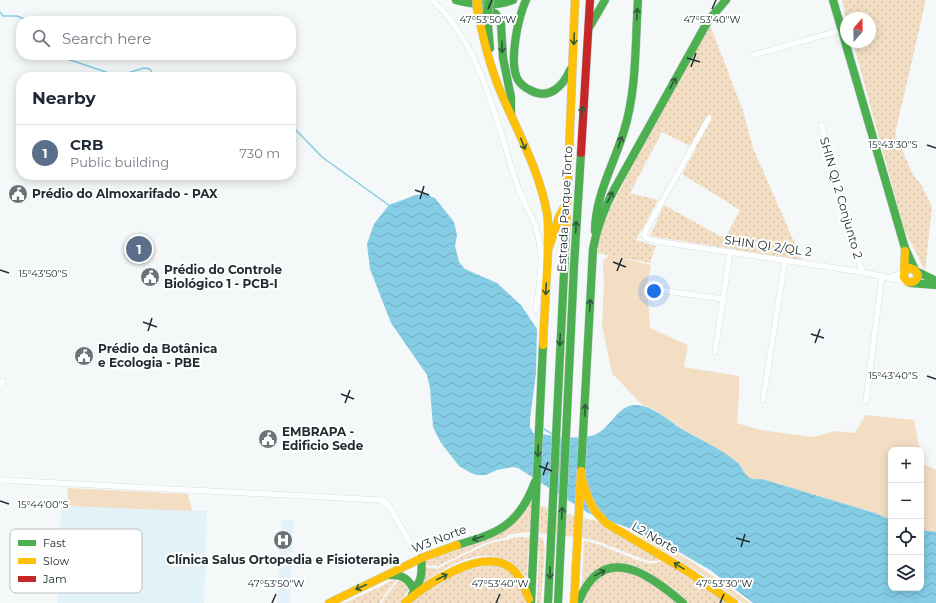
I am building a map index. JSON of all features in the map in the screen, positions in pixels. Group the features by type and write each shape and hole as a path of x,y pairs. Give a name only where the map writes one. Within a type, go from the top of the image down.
{"main road":[{"path":"456,0 478,6 496,14 501,23 503,61 513,100 511,115"},
{"path":"490,0 487,14 490,62"},
{"path":"478,6 492,6 513,0"},
{"path":"526,0 521,13 515,58 517,78 522,85 536,94 551,94 566,80 573,63"},
{"name":"Estrada Parque Torto","path":"548,603 575,0"},
{"name":"Estrada Parque Torto","path":"558,603 575,244 590,0"},
{"path":"588,33 593,19 605,0"},
{"path":"574,603 578,553 595,222 597,206 624,131 632,98 638,0"},
{"path":"595,233 606,205 619,180 700,35 712,15 726,0"},
{"path":"835,2 840,22"},
{"path":"478,6 480,31 490,62 535,173 547,214 548,250 535,550 531,603"},
{"path":"847,48 905,248 918,275 918,278 914,282 910,282 904,278 905,248"},
{"path":"548,250 559,217 567,202"},
{"path":"905,271 910,268 936,281"},
{"name":"SHIN QI 2/QL 2","path":"910,282 936,285"},
{"name":"W3 Norte","path":"329,603 417,560 450,546 490,534 512,520 531,494 537,477"},
{"name":"L2 Norte","path":"581,478 588,498 600,517 616,530 687,571 734,603"},
{"path":"410,597 423,577 417,560"},
{"path":"410,597 460,568 479,561 490,561 508,566 517,573 523,582 531,603"},
{"path":"578,603 585,586 592,577 606,570 616,568 632,569 645,574 683,603"},
{"path":"386,575 397,574 408,579 410,597"}],"street":[{"path":"432,0 437,2 466,43 495,112 504,148 520,195 536,226 541,256 536,310"},
{"path":"754,55 840,31"},
{"name":"SHIN QI 2/QL 2","path":"709,118 646,230 644,235 647,239 862,272 910,282"},
{"name":"SHIN QI 2 Conjunto 2","path":"821,125 862,272"},
{"path":"715,352 730,252"},
{"path":"763,400 785,260"},
{"name":"SHIN QI 2/QL 2","path":"889,277 905,271"},
{"path":"866,401 882,276"},
{"path":"653,289 723,299"},
{"path":"0,381 3,382 0,385"},
{"path":"0,480 381,500 388,504 414,550 417,560"}],"shaded area":[{"path":"842,0 926,0 895,134 913,175 922,186 932,207 925,271 904,229 855,48 876,48 876,12 845,12"},
{"path":"710,25 743,111 753,148 802,260 650,236 664,205 720,236 726,236 740,210 682,174 696,149 662,132 630,193 658,200 636,240 656,246 650,263 597,253 600,228 653,127"},
{"path":"609,255 651,265 647,284 650,328 688,345 684,367 739,376 737,423 760,430 813,437 835,431 854,433 866,415 914,420 919,447 888,447 888,519 875,513 762,479 751,479 747,477 739,463 655,410 642,405 612,373 602,326 604,285 603,261"},
{"path":"924,464 936,470 936,532 924,530"},
{"path":"68,488 188,494 192,511 67,506"},
{"path":"529,502 560,512 625,528 625,539 661,559 658,561 648,561 597,541 583,538 529,532 510,534 507,535 507,537 485,543 438,566 424,565 423,562 452,550 491,537"},
{"path":"61,505 207,511 204,603 57,603 57,593 142,593 142,529 60,529"},
{"path":"281,520 294,521 292,552 289,553 289,556 292,556 290,603 277,603"},
{"path":"625,528 674,551 697,565 750,603 743,603 702,574"},
{"path":"518,537 543,538 545,549 541,603 537,603 539,551 528,550 527,578 516,566 505,559 492,556 480,556 454,564 421,586 424,567 437,569 488,544"},
{"path":"584,541 601,545 648,563 656,563 663,560 728,603 688,603 655,577 598,569 590,574 582,584"},
{"path":"497,564 516,577 525,598 525,603 412,603 423,592 455,572"},
{"path":"622,570 650,582 678,603 581,603 583,595 600,575"},
{"path":"398,578 380,603 345,603"},
{"path":"401,578 410,588 400,603 382,603 385,597"}],"water":[{"path":"425,194 435,198 454,222 457,235 455,246 459,262 465,269 497,283 521,305 537,329 536,373 530,419 530,427 533,433 564,437 587,437 601,431 616,415 627,407 634,405 648,408 717,448 739,464 746,475 750,478 762,479 875,513 888,519 888,591 924,591 924,530 936,532 936,603 753,603 710,570 681,553 634,530 588,513 518,468 512,467 497,470 486,475 477,475 459,466 441,443 433,427 430,388 427,375 391,323 370,269 367,244 374,224 389,205 416,195"}],"waterway":[{"path":"0,12 3,16 16,16"},
{"path":"70,60 106,72"},
{"path":"131,72 144,68 150,69 152,72"},
{"path":"296,130 322,157 390,206"},
{"path":"544,429 552,434"}],"traffic: fast":[{"path":"456,0 485,4 499,4 513,0"},
{"path":"487,14 489,0"},
{"path":"526,0 520,17 514,50 515,70 518,80 526,88 537,93 549,93 559,86 570,70"},
{"path":"590,26 605,0"},
{"path":"595,231 598,205 624,131 631,99 635,66 638,0"},
{"path":"581,471 593,249 599,225 607,203 615,188 708,21 726,0"},
{"path":"833,0 905,248 915,270"},
{"path":"480,5 496,14 501,24 503,58 511,97 511,113"},
{"path":"487,14 490,48"},
{"path":"558,603 574,266 581,153"},
{"path":"548,603 566,231"},
{"path":"916,271 936,281"},
{"path":"911,283 936,285"},
{"path":"531,603 543,345"},
{"path":"457,545 485,536 506,525 522,508 529,497 535,482"},
{"path":"412,595 421,577 421,558"},
{"path":"578,603 588,584 599,573 611,568 623,568 636,571 661,586 683,603"},
{"path":"390,575 402,576 410,583 414,590"}],"traffic: slow":[{"path":"477,0 478,12"},
{"path":"566,231 575,0"},
{"path":"478,12 495,79 539,181 548,217 548,246"},
{"path":"543,345 548,250 559,217 565,206"},
{"path":"905,251 904,278 908,282 914,282 918,275 915,270 910,268 905,271"},
{"path":"574,603 581,471"},
{"path":"582,479 588,498 595,511 606,523 687,571 734,603"},
{"path":"329,603 424,557 457,545"},
{"path":"405,603 439,578 468,565 483,562 496,562 508,566 516,572 529,599"}],"traffic: jam":[{"path":"581,153 590,0"}],"place":[{"name":"Prédio do Almoxarifado - PAX","path":"18,194"},
{"name":"CRB","path":"139,249"},
{"name":"Prédio do Controle Biológico 1 - PCB-I","path":"150,277"},
{"name":"Prédio da Botânica e Ecologia - PBE","path":"84,356"},
{"name":"EMBRAPA - Edificio Sede","path":"268,439"},
{"name":"Clínica Salus Ortopedia e Fisioterapia","path":"283,540"}]}
